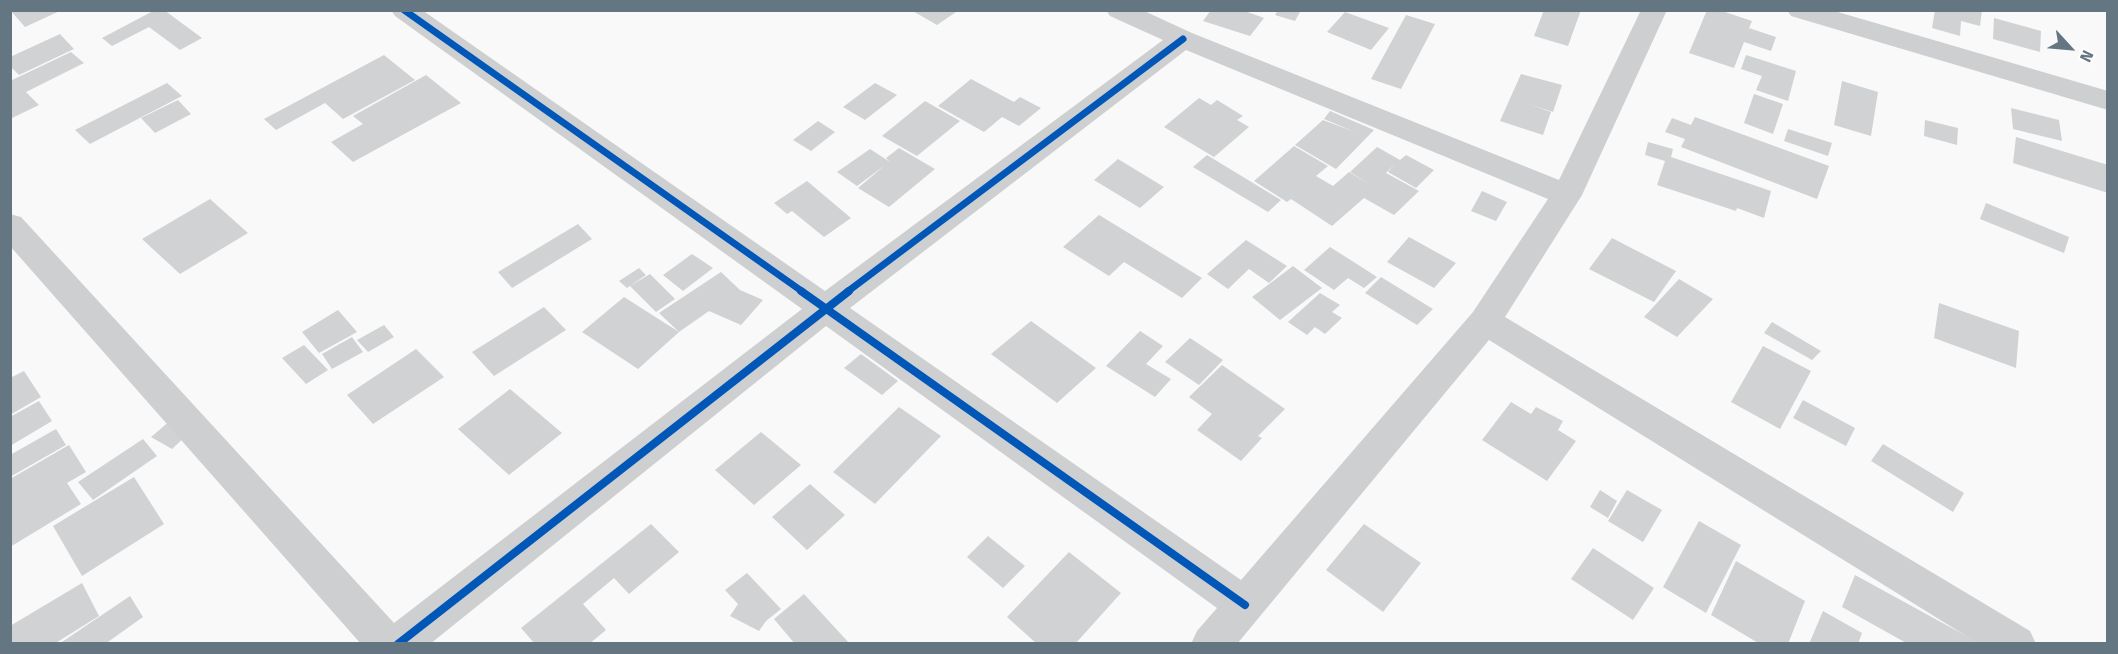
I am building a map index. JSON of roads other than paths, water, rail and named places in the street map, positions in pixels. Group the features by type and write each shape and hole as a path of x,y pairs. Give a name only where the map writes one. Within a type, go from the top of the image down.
{"street":[{"path":"404,10 1245,605"},
{"path":"1119,10 1183,39 1567,195"},
{"path":"1211,644 1485,321 1567,195 1654,10"},
{"path":"1800,10 2108,101"},
{"path":"398,644 826,308 1183,39"},
{"path":"10,225 387,644"},
{"path":"1485,321 2016,644"}]}
